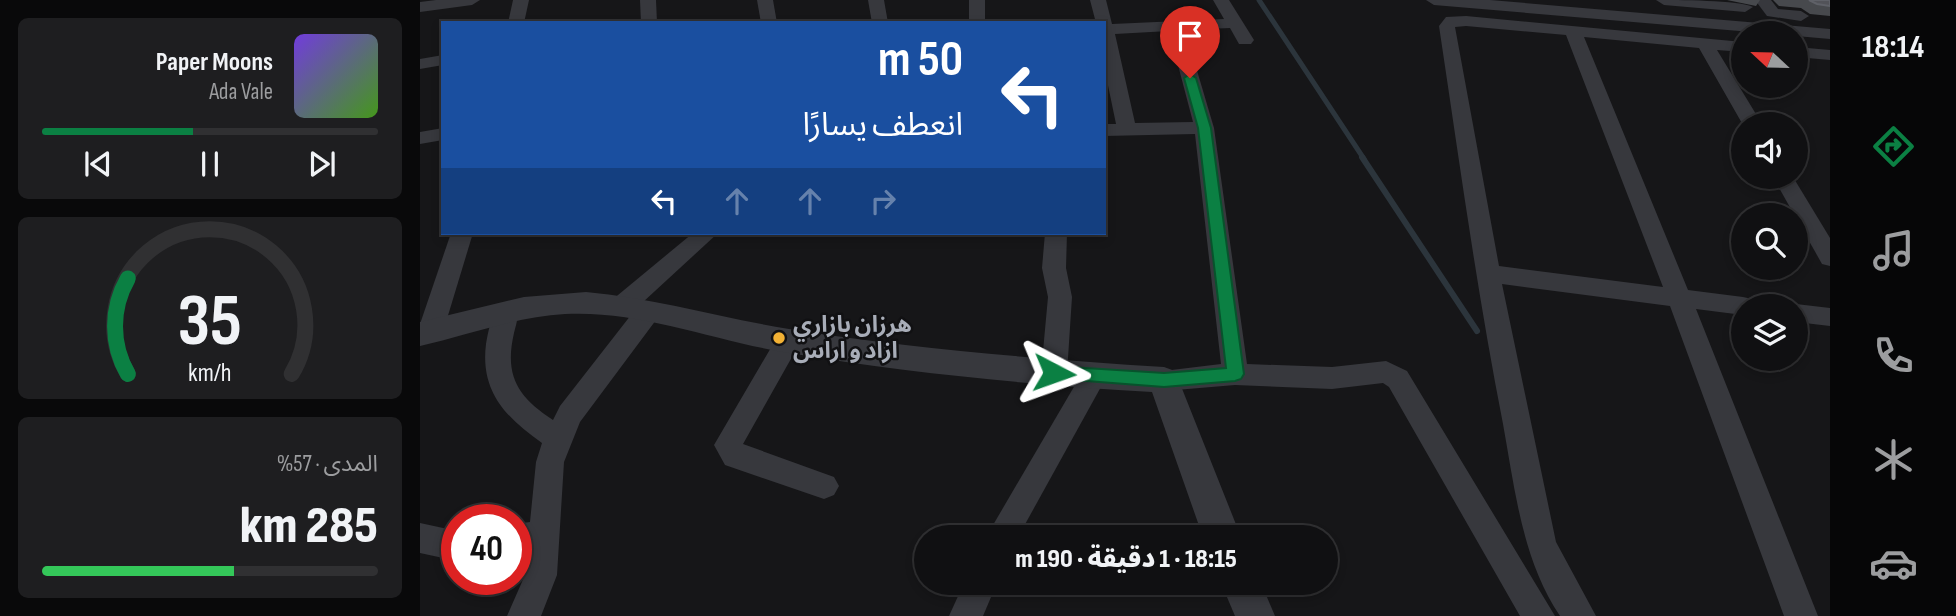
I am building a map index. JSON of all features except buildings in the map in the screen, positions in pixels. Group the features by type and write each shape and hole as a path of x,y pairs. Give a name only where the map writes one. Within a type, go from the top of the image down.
{"street":[{"path":"420,7 472,0"},
{"path":"516,21 521,0"},
{"path":"648,0 649,21"},
{"path":"765,0 769,21"},
{"path":"876,0 880,21"},
{"path":"976,21 978,0"},
{"path":"1098,0 1104,21"},
{"path":"1221,0 1245,40"},
{"path":"1434,0 1497,2 1731,24"},
{"path":"1664,0 1743,4 1755,21"},
{"path":"1763,0 1773,13 1830,18"},
{"path":"1579,616 1564,594 1541,544 1504,364 1491,274 1447,26 1452,21 1466,21 1731,46"},
{"path":"1106,26 1176,27 1235,23"},
{"path":"1176,27 1204,128 1235,374"},
{"path":"1106,31 1127,129"},
{"path":"1573,31 1801,616"},
{"path":"1808,32 1830,34"},
{"path":"1705,44 1745,112"},
{"path":"1808,53 1830,55"},
{"path":"420,64 441,60"},
{"path":"1106,130 1204,128"},
{"path":"420,138 441,134"},
{"path":"1792,189 1822,230 1830,257"},
{"path":"425,333 461,235"},
{"path":"532,530 558,438 570,414 634,310 705,235"},
{"path":"1054,373 1060,297 1054,268 1056,235"},
{"path":"1491,274 1731,304"},
{"path":"425,333 506,314 561,304 585,303 634,310 788,341 961,365 1164,380 1235,374 1332,378 1386,372 1398,379 1538,616"},
{"path":"506,314 497,344 495,366 503,391 525,417 558,438"},
{"path":"1808,314 1830,317"},
{"path":"788,341 728,445 735,456 824,486"},
{"path":"1008,525 1094,376"},
{"path":"1164,380 1218,525"},
{"path":"420,538 441,543"},
{"path":"527,616 541,575 532,544"},
{"path":"966,616 976,595"},
{"path":"1246,595 1255,616"}],"waterway":[{"path":"1259,0 1364,159"},
{"path":"1362,157 1477,331"}],"place":[{"name":"هرزان بازاري ازاد و اراس","path":"779,338"}],"route":[{"path":"1054,373 1164,380 1235,374 1204,128 1190,78"}]}
